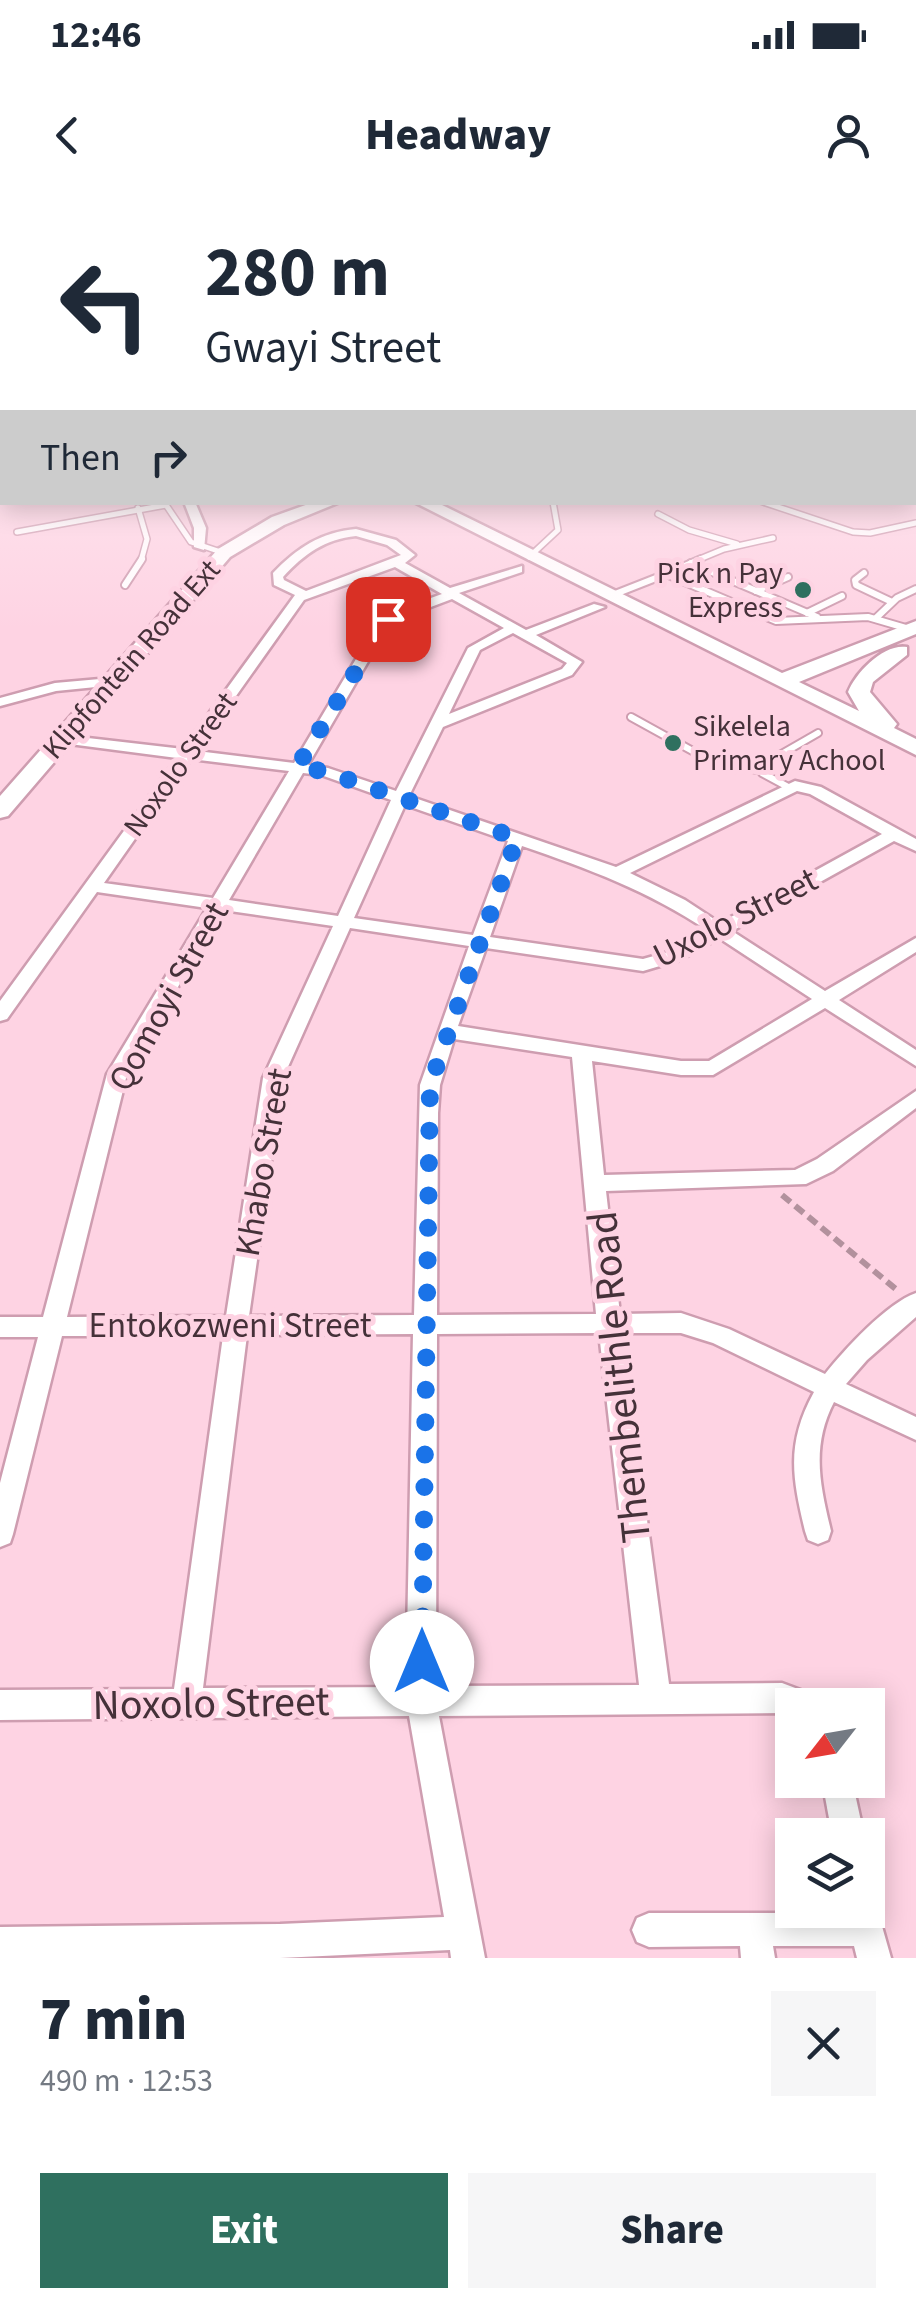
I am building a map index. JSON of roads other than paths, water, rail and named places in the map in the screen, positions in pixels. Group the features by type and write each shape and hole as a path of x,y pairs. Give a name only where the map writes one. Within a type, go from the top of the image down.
{"main road":[{"name":"Klipfontein Road Ext","path":"0,811 224,552 268,526 324,505"},
{"path":"427,505 524,563 792,686 916,748"},
{"path":"792,686 912,636"},
{"path":"912,636 870,673 859,692 880,719 916,748"}],"street":[{"path":"190,505 200,528 200,547"},
{"path":"367,531 408,553 408,557 396,563 303,594 278,582 277,576 294,556 340,533 367,531"},
{"path":"396,563 573,658 575,666 438,724"},
{"name":"Qomoyi Street","path":"0,1534 117,1074 388,619 524,563"},
{"name":"Noxolo Street","path":"0,1015 303,594"},
{"name":"Khabo Street","path":"187,1702 268,1096 278,1064 400,798 476,645 605,602"},
{"path":"0,702 66,686 111,682"},
{"path":"62,739 323,771 616,873 657,891 916,1059"},
{"path":"616,873 788,787 814,790 916,846"},
{"name":"Uxolo Street","path":"92,886 643,965 663,961 894,834"},
{"path":"0,1944 58,1950 465,1946 422,1699 430,1085 517,838"},
{"path":"448,1031 681,1068 713,1068 916,944"},
{"name":"Thembelithle Road","path":"581,1054 656,1700"},
{"path":"596,1183 766,1180 812,1174 916,1098"},
{"path":"818,1531 805,1464 813,1426 846,1362 915,1304"},
{"name":"Entokozweni Street","path":"0,1327 670,1322 696,1326 916,1429"},
{"name":"Noxolo Street","path":"0,1705 775,1698"},
{"path":"649,1930 756,1944 868,1932"}],"lane":[{"path":"17,532 158,505"},
{"path":"166,505 188,539 200,547 224,552"},
{"path":"524,563 558,530 554,505"},
{"path":"772,505 852,532 870,533 916,523"},
{"path":"124,586 146,551 148,530 138,508"},
{"path":"658,514 688,530 738,544"},
{"path":"605,602 690,562 738,544 773,538"},
{"path":"690,562 823,620"},
{"path":"666,574 769,619 876,618 912,636"},
{"path":"864,574 855,580 856,585 892,602"},
{"path":"756,591 788,577"},
{"path":"876,618 892,602 916,589"},
{"path":"807,613 842,596"},
{"path":"630,717 716,764 759,770 788,787"},
{"path":"759,770 766,760 818,733"}],"place":[{"name":"Pick n Pay Express","path":"803,590"},
{"name":"Sikelela Primary Achool","path":"673,743"}]}
